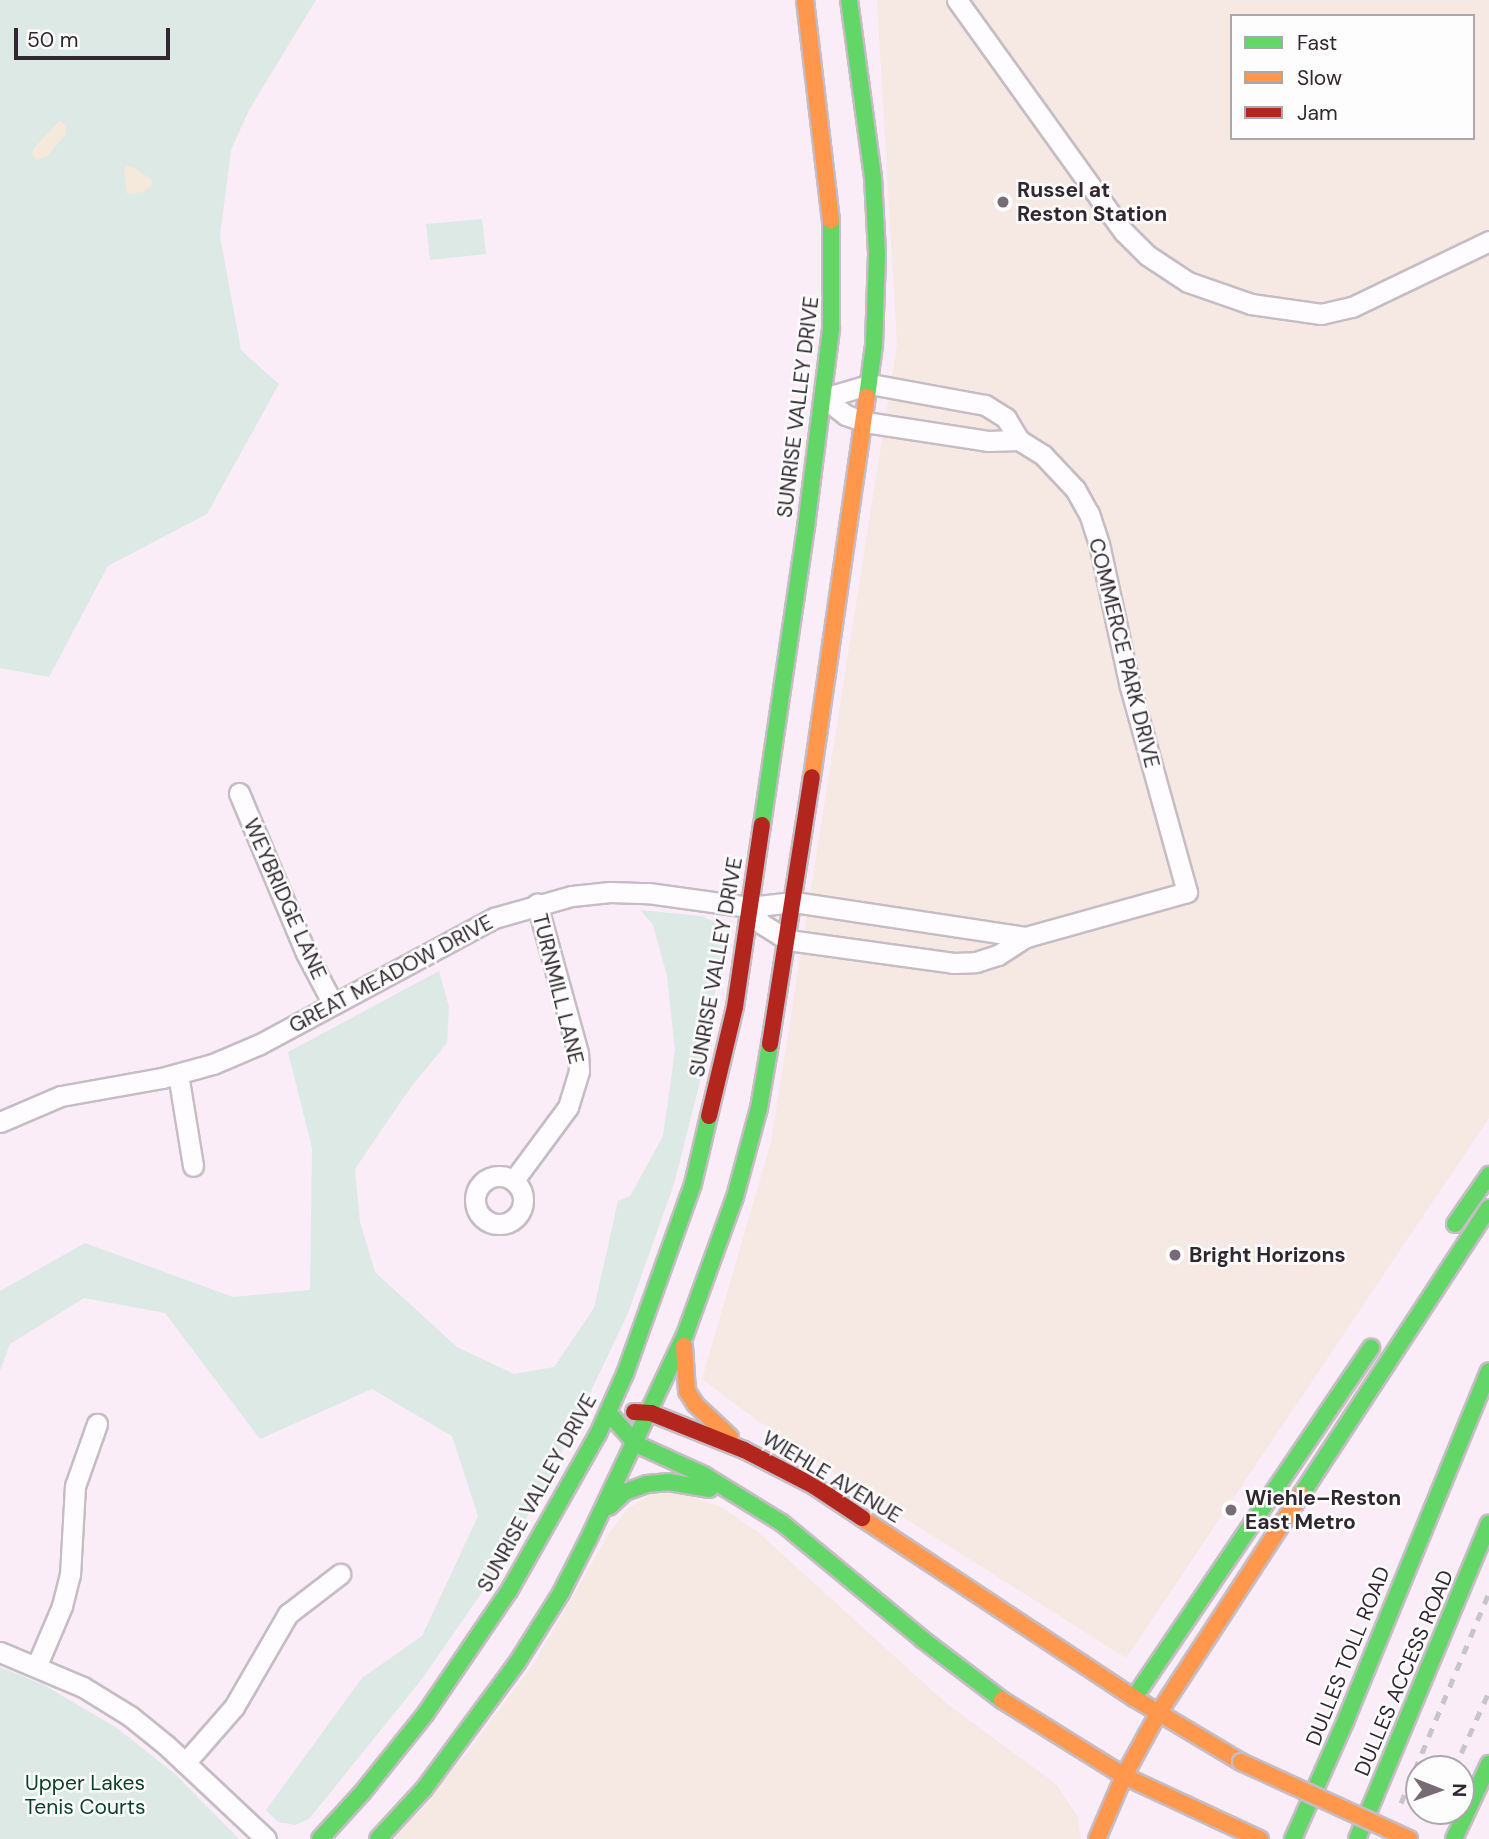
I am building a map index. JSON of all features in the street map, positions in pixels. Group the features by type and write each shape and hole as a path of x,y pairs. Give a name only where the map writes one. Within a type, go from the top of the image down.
{"main road":[{"name":"SUNRISE VALLEY DRIVE","path":"320,1839 426,1713 467,1655 546,1528 608,1412 648,1315 693,1184 735,1007 824,398 831,328 833,251 805,0"},
{"path":"378,1839 424,1788 517,1663 561,1593 651,1413 685,1335 735,1197 759,1108 789,940 871,384 876,299 875,210 849,0"},
{"path":"1445,1239 1489,1175"},
{"path":"1097,1839 1124,1776 1158,1714 1489,1208"},
{"path":"685,1335 683,1368 687,1391 708,1418 744,1450"},
{"path":"1134,1698 1377,1338"},
{"name":"DULLES TOLL ROAD","path":"1293,1839 1345,1722 1489,1371"},
{"path":"608,1412 636,1444 745,1498 782,1523 922,1639 1018,1712 1124,1776 1260,1839"},
{"name":"WIEHLE AVENUE","path":"608,1412 651,1413 744,1450 866,1518 1158,1714 1241,1762 1409,1839"},
{"path":"602,1513 625,1492 653,1483 691,1485 745,1498"},
{"name":"DULLES ACCESS ROAD","path":"1357,1839 1489,1523"},
{"path":"1454,1839 1489,1764"}],"street":[{"path":"957,0 1124,232 1147,255 1188,282 1251,303 1321,314 1365,301 1489,241"},
{"name":"COMMERCE PARK DRIVE","path":"824,398 871,384 985,405 1006,418 1019,440 1059,470 1089,514 1099,544 1130,687 1186,892 1026,937"},
{"path":"824,398 846,415 865,422 988,441 1019,440"},
{"name":"WEYBRIDGE LANE","path":"239,793 306,953 334,1004"},
{"name":"GREAT MEADOW DRIVE","path":"0,1122 61,1096 178,1074 261,1044 454,938 494,918 537,904 610,892 696,897 750,907 794,902 1026,937"},
{"name":"TURNMILL LANE","path":"514,1180 568,1107 579,1071 578,1053 537,904"},
{"path":"750,907 762,924 789,940 953,963 976,962 998,955 1026,937"},
{"path":"178,1074 193,1166"},
{"path":"37,1665 62,1606 70,1574 75,1486 97,1424"},
{"path":"185,1763 234,1707 288,1614 340,1574"},
{"path":"0,1652 37,1665 83,1687 130,1716 266,1839"}],"shaded area":[{"path":"877,0 1489,0 1489,1118 1126,1658 800,1452 702,1379 771,1142 897,344"},
{"path":"654,1492 685,1494 723,1508 758,1532 947,1704 1055,1783 1077,1815 1081,1839 393,1839 467,1753 534,1663 611,1530 627,1509"}],"green space":[{"path":"0,0 316,0 249,110 231,150 220,236 241,350 279,384 207,514 108,566 49,677 0,668"},
{"path":"482,219 486,254 430,260 426,224"},
{"path":"640,910 702,916 718,924 723,934 723,945 700,1082 674,1184 628,1313 554,1469 496,1572 422,1679 309,1819 295,1825 278,1822 266,1810 362,1678 422,1636 478,1516 452,1436 372,1389 260,1439 165,1313 84,1298 10,1344 0,1371 0,1291 85,1243 233,1297 310,1290 312,1148 288,1052 439,971 449,1007 447,1043 408,1091 355,1169 360,1222 375,1272 457,1347 514,1374 554,1367 594,1308 618,1201 630,1196 663,1136 675,1050 667,976 653,925"},
{"name":"Upper Lakes Tenis Courts","path":"0,1667 44,1685 117,1728 176,1775 239,1839 0,1839"}],"sand":[{"path":"59,121 66,125 66,134 47,156 36,160 32,153 35,147"},
{"path":"127,166 151,179 152,186 143,192 127,194 124,171"}],"railway":[{"path":"1401,1803 1489,1593"},
{"path":"1460,1755 1489,1692"}],"traffic: fast":[{"path":"849,0 873,177 877,254 874,345 867,397"},
{"path":"762,825 806,527 831,328 831,220"},
{"path":"378,1839 424,1789 517,1663 561,1593 588,1540 685,1335 735,1197 759,1108 770,1044"},
{"path":"320,1839 362,1793 426,1713 509,1591 598,1434 625,1374 693,1184 709,1116"},
{"path":"1455,1224 1489,1175"},
{"path":"1301,1495 1489,1208"},
{"path":"1134,1698 1371,1348"},
{"path":"1293,1839 1345,1722 1489,1371"},
{"path":"608,1412 636,1444 704,1475 782,1523 922,1639 1002,1700"},
{"path":"609,1507 625,1492 647,1484 669,1482 709,1489"},
{"path":"1357,1839 1489,1523"},
{"path":"1454,1839 1489,1764"}],"traffic: slow":[{"path":"805,0 831,220"},
{"path":"812,777 867,397"},
{"path":"684,1346 687,1391 695,1404 730,1437"},
{"path":"1097,1839 1124,1776 1158,1714 1301,1495"},
{"path":"862,1518 1134,1698 1241,1762"},
{"path":"1002,1700 1124,1776 1260,1839"},
{"path":"1241,1762 1409,1839"}],"traffic: jam":[{"path":"770,1044 812,777"},
{"path":"709,1116 735,1007 762,825"},
{"path":"634,1412 651,1413 744,1450 814,1486 862,1518"}],"place":[{"name":"Russel at Reston Station","path":"1003,202"},
{"name":"Bright Horizons","path":"1175,1255"},
{"name":"Wiehle–Reston East Metro","path":"1231,1510"}]}
